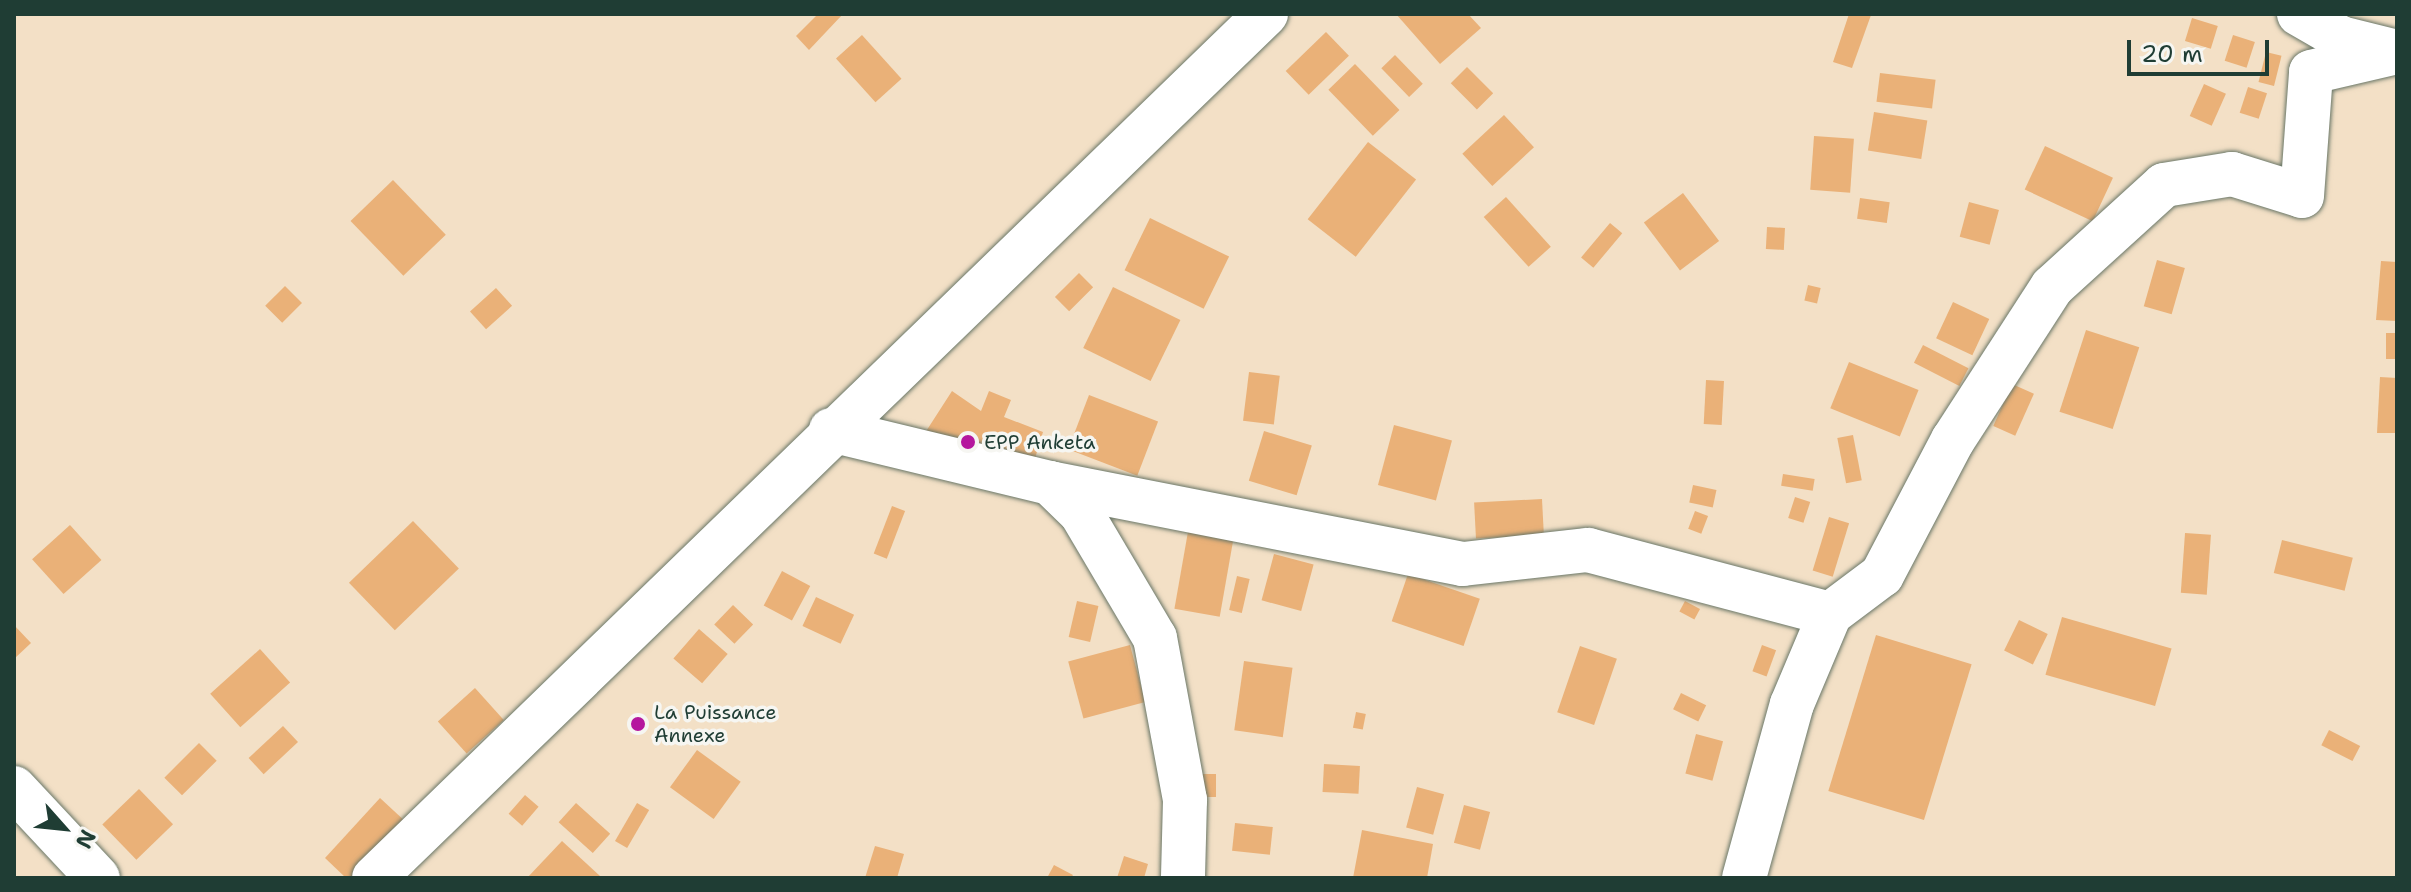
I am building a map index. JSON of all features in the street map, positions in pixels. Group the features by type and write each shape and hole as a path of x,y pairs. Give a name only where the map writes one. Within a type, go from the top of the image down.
{"street":[{"path":"374,878 831,430 1266,14"},
{"path":"2299,14 2341,38 2396,52"},
{"path":"1744,878 1792,704 1830,614 1882,575 1953,440 2052,287 2164,185 2232,174 2302,196 2311,72 2396,52"},
{"path":"831,430 1050,483 1463,564 1588,550 1830,614"},
{"path":"1050,483 1081,513 1155,638 1185,800 1183,878"},
{"path":"14,788 98,878"}],"building":[{"path":"818,14 843,14 809,50 796,36"},
{"path":"1396,14 1468,14 1481,28 1440,64"},
{"path":"1849,14 1871,15 1852,68 1833,62"},
{"path":"2192,18 2218,26 2211,49 2185,41"},
{"path":"1326,32 1349,56 1309,95 1286,71"},
{"path":"862,35 901,79 875,102 836,58"},
{"path":"2233,35 2255,42 2247,68 2225,61"},
{"path":"2266,52 2282,56 2274,86 2259,82"},
{"path":"1395,55 1423,84 1409,97 1381,68"},
{"path":"1355,64 1399,110 1373,136 1328,90"},
{"path":"1467,67 1493,93 1477,109 1451,83"},
{"path":"1880,73 1936,80 1932,109 1876,102"},
{"path":"2204,84 2226,94 2212,126 2190,116"},
{"path":"2248,87 2267,93 2259,119 2240,113"},
{"path":"1874,112 1927,120 1921,159 1868,151"},
{"path":"1504,115 1534,147 1492,186 1462,154"},
{"path":"1814,136 1854,139 1850,193 1810,190"},
{"path":"1368,142 1416,180 1356,257 1308,219"},
{"path":"2045,146 2113,178 2093,221 2025,190"},
{"path":"393,180 446,235 403,276 351,221"},
{"path":"1683,193 1719,241 1680,270 1644,222"},
{"path":"1506,197 1551,247 1529,267 1484,217"},
{"path":"1860,198 1890,202 1887,223 1857,219"},
{"path":"1969,202 1999,210 1990,245 1960,237"},
{"path":"1150,218 1229,257 1204,309 1125,270"},
{"path":"1610,223 1622,233 1593,268 1581,257"},
{"path":"1767,227 1785,228 1784,250 1766,249"},
{"path":"2157,260 2185,268 2172,314 2144,306"},
{"path":"2381,261 2397,262 2397,321 2376,320"},
{"path":"1079,273 1093,287 1069,311 1055,297"},
{"path":"1808,285 1821,288 1817,304 1804,301"},
{"path":"285,286 302,303 282,323 265,306"},
{"path":"1113,287 1180,320 1151,381 1083,348"},
{"path":"496,288 512,306 486,329 470,311"},
{"path":"1953,302 1989,319 1972,355 1936,338"},
{"path":"2086,330 2139,347 2113,429 2059,412"},
{"path":"2386,333 2397,333 2397,359 2386,359"},
{"path":"1923,345 1968,368 1959,386 1914,363"},
{"path":"1849,362 1919,390 1900,436 1830,408"},
{"path":"1249,372 1280,376 1274,424 1243,421"},
{"path":"2380,377 2397,378 2397,433 2377,433"},
{"path":"1706,380 1724,381 1722,425 1704,424"},
{"path":"2012,384 2034,394 2015,436 1993,426"},
{"path":"952,391 981,411 989,391 1011,400 1004,417 1043,432 1033,465 923,436"},
{"path":"1089,395 1158,422 1137,476 1068,449"},
{"path":"1394,425 1452,441 1436,500 1378,485"},
{"path":"1264,431 1312,446 1297,495 1249,481"},
{"path":"1853,435 1862,480 1846,483 1837,438"},
{"path":"1783,474 1815,479 1813,491 1781,486"},
{"path":"1693,485 1716,490 1713,508 1689,503"},
{"path":"1795,497 1810,502 1803,523 1788,518"},
{"path":"1542,499 1544,535 1476,539 1474,503"},
{"path":"892,506 905,511 887,559 874,554"},
{"path":"1695,511 1708,516 1701,534 1688,529"},
{"path":"1829,517 1849,523 1833,577 1813,571"},
{"path":"413,521 459,568 395,630 349,583"},
{"path":"70,525 101,560 64,594 32,559"},
{"path":"1189,526 1234,534 1220,617 1174,609"},
{"path":"2185,533 2211,535 2207,595 2181,593"},
{"path":"2282,540 2353,558 2345,591 2274,573"},
{"path":"1274,554 1314,565 1301,611 1262,600"},
{"path":"782,571 810,586 792,620 764,605"},
{"path":"1408,574 1480,599 1464,646 1392,621"},
{"path":"1237,576 1250,579 1242,613 1229,610"},
{"path":"816,597 854,615 841,644 802,626"},
{"path":"1077,601 1098,606 1090,642 1069,637"},
{"path":"1685,601 1700,609 1694,620 1679,612"},
{"path":"733,605 753,624 734,644 714,624"},
{"path":"2062,617 2172,648 2155,706 2045,675"},
{"path":"2019,620 2048,634 2033,665 2004,651"},
{"path":"14,625 31,643 14,659"},
{"path":"699,629 728,654 702,683 673,658"},
{"path":"1876,635 1972,664 1924,820 1828,791"},
{"path":"1130,645 1145,702 1083,719 1068,662"},
{"path":"1762,645 1776,650 1767,676 1752,671"},
{"path":"1580,646 1617,659 1594,725 1557,712"},
{"path":"260,649 290,682 240,727 210,694"},
{"path":"1244,661 1293,668 1283,737 1234,730"},
{"path":"475,688 504,720 467,753 438,721"},
{"path":"1681,693 1706,705 1698,721 1673,709"},
{"path":"1356,712 1366,714 1363,730 1353,728"},
{"path":"283,726 298,742 264,774 249,758"},
{"path":"2329,730 2360,746 2352,761 2321,745"},
{"path":"1696,734 1723,741 1712,781 1685,774"},
{"path":"199,743 217,761 182,795 164,778"},
{"path":"697,750 741,782 714,819 670,787"},
{"path":"1324,764 1360,766 1358,794 1323,792"},
{"path":"1200,774 1216,774 1216,797 1200,797"},
{"path":"1417,787 1444,794 1433,835 1406,828"},
{"path":"139,789 173,824 136,860 102,824"},
{"path":"525,795 539,807 522,826 509,814"},
{"path":"380,798 407,823 357,878 346,878 325,858"},
{"path":"576,803 610,834 593,853 559,822"},
{"path":"637,803 649,810 627,848 615,841"},
{"path":"1464,805 1490,812 1480,850 1454,843"},
{"path":"1235,823 1273,827 1270,855 1232,851"},
{"path":"1362,830 1433,844 1427,878 1353,878"},
{"path":"562,841 600,876 527,878"},
{"path":"875,846 904,854 897,878 865,878"},
{"path":"1124,856 1148,864 1144,878 1117,878"},
{"path":"1054,865 1073,875 1071,878 1047,878"}],"place":[{"name":"EPP Anketa","path":"968,442"},
{"name":"La Puissance Annexe","path":"638,724"}]}
